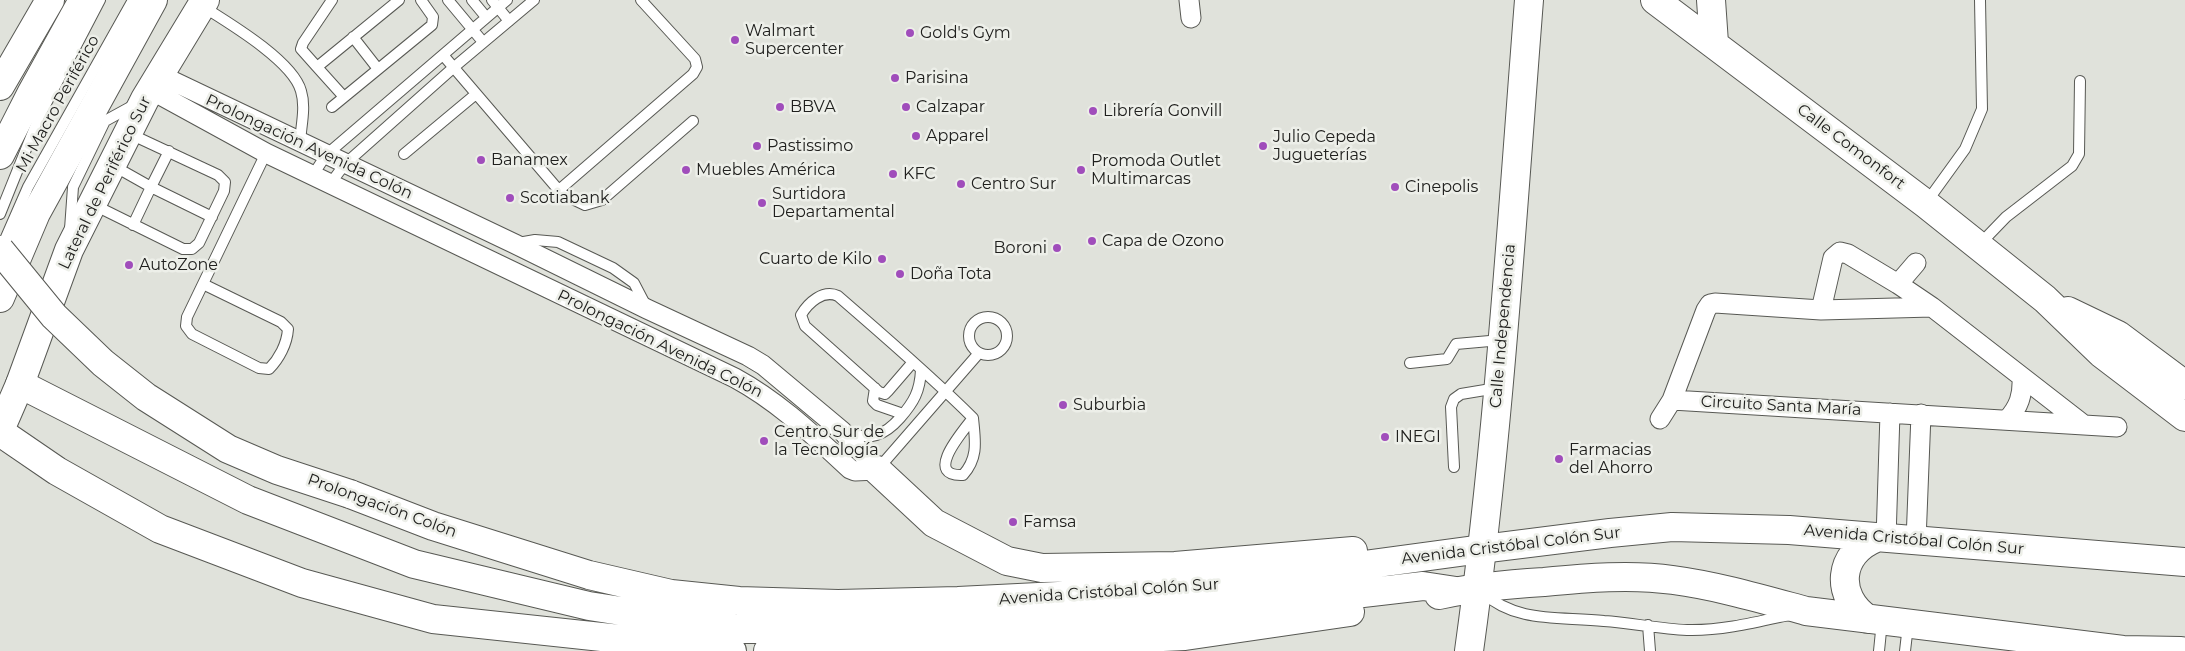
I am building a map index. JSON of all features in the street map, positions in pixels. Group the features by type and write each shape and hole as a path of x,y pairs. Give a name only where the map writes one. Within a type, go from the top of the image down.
{"main road":[{"path":"0,84 50,0"},
{"path":"0,155 83,0"},
{"path":"0,298 36,213 153,0"},
{"name":"Calle Independencia","path":"1469,651 1467,589 1482,549 1498,388 1529,0"},
{"name":"Calle Comonfort","path":"1655,0 1926,204 2045,299 2101,353 2185,417"},
{"path":"1710,0 1714,43"},
{"name":"Lateral de Periférico Sur","path":"0,431 20,384 68,250 152,88 204,3"},
{"name":"Prolongación Colón","path":"0,251 54,316 103,363 146,397 228,449 277,470 350,494 433,526 589,575 632,586 670,594 739,601 838,604"},
{"name":"Calle Comonfort","path":"2045,299 2118,335 2185,385"},
{"path":"20,384 248,500 414,564 589,606 736,629 858,628 1182,614 1423,586 1467,589"},
{"path":"0,431 57,471 160,529 302,583 433,619 732,651"},
{"path":"877,470 934,523 1007,561 1042,568 1175,566 1315,553 1412,548 1453,553"},
{"name":"Avenida Cristóbal Colón Sur","path":"838,604 958,602 1179,590 1482,549 1672,527 1789,530 2185,562"},
{"path":"1881,538 1867,542 1853,554 1845,572 1844,581 1849,599 1861,614 1886,621"},
{"path":"768,651 1067,646 1185,636 1373,608 1467,589 1619,577 1671,579 1708,586 1806,611 2123,650 2180,651"}],"street":[{"name":"Prolongación Avenida Colón","path":"152,88 300,142 748,356 763,364 842,431 877,470"},
{"name":"Prolongación Avenida Colón","path":"152,88 266,152 330,184 735,378 763,393 800,423 850,469 855,471 877,470"},
{"path":"1821,310 1833,258 1840,252 1848,254 1932,307 2084,425"},
{"path":"1898,284 1916,263"},
{"path":"1660,419 1672,400 1706,310 1710,304 1821,310 1932,307"},
{"path":"2006,420 2017,410 2022,391 2022,378"},
{"name":"Circuito Santa María","path":"1672,400 2117,427"},
{"path":"1881,538 1890,413"},
{"path":"1916,541 1921,414"}],"lane":[{"name":"Mi Macro Periférico","path":"0,214 39,117 100,0"},
{"name":"Mi Macro Periférico","path":"0,251 28,187 133,0"},
{"path":"332,0 303,43 302,49 344,97"},
{"path":"317,67 399,0"},
{"path":"332,107 432,25 433,17 421,0"},
{"path":"448,0 484,42"},
{"path":"472,0 486,18"},
{"path":"313,175 326,155 486,18 495,4 507,0"},
{"path":"330,184 345,164 453,68 534,0"},
{"path":"559,190 692,74 697,67 695,59 641,0"},
{"path":"1926,204 1966,150 1982,109 1980,0"},
{"path":"204,3 277,59 295,77 302,92 300,142"},
{"path":"495,4 509,21"},
{"path":"354,37 378,69"},
{"path":"443,55 562,194 585,205 602,200 694,121"},
{"path":"1979,246 2006,216 2072,166 2079,154 2080,81"},
{"path":"68,250 73,187 105,121 152,88"},
{"path":"404,154 476,94"},
{"path":"91,204 183,249 192,249 199,243 224,192 225,182 218,175 128,133"},
{"path":"134,225 169,151"},
{"path":"203,284 281,322 288,329 287,339 276,362 268,369 259,368 192,334 186,326 186,317 266,152"},
{"path":"112,165 151,188 212,217"},
{"path":"913,362 885,394 875,388 805,326 801,315 806,306 823,295 831,293 838,296 946,391 973,418 976,448 971,466 963,475 956,475 948,470 945,464 947,454 973,418"},
{"path":"1410,363 1447,359 1456,344 1502,340"},
{"path":"877,470 979,353"},
{"path":"842,431 860,436 876,435 888,431 914,402 920,386 921,370"},
{"path":"875,388 873,402 903,414"},
{"path":"1454,466 1451,407 1454,399 1461,394 1498,388"},
{"path":"1467,589 1529,616 1688,630 1768,619 1806,611"},
{"path":"1879,651 1886,621"},
{"path":"1886,621 1904,651"},
{"path":"1648,626 1650,651"}],"place":[{"name":"Gold's Gym","path":"910,33"},
{"name":"Walmart Supercenter","path":"735,40"},
{"name":"Parisina","path":"895,78"},
{"name":"BBVA","path":"780,107"},
{"name":"Calzapar","path":"906,107"},
{"name":"Librería Gonvill","path":"1093,111"},
{"name":"Apparel","path":"916,136"},
{"name":"Pastissimo","path":"757,146"},
{"name":"Julio Cepeda Jugueterías","path":"1263,146"},
{"name":"Banamex","path":"481,160"},
{"name":"Muebles América","path":"686,170"},
{"name":"Promoda Outlet Multimarcas","path":"1081,170"},
{"name":"KFC","path":"893,174"},
{"name":"Centro Sur","path":"961,184"},
{"name":"Cinepolis","path":"1395,187"},
{"name":"Scotiabank","path":"510,198"},
{"name":"Surtidora Departamental","path":"762,203"},
{"name":"Capa de Ozono","path":"1092,241"},
{"name":"Boroni","path":"1057,248"},
{"name":"Cuarto de Kilo","path":"882,259"},
{"name":"AutoZone","path":"129,265"},
{"name":"Doña Tota","path":"900,274"},
{"name":"Suburbia","path":"1063,405"},
{"name":"INEGI","path":"1385,437"},
{"name":"Centro Sur de la Tecnología","path":"764,441"},
{"name":"Farmacias del Ahorro","path":"1559,459"},
{"name":"Famsa","path":"1013,522"}]}
